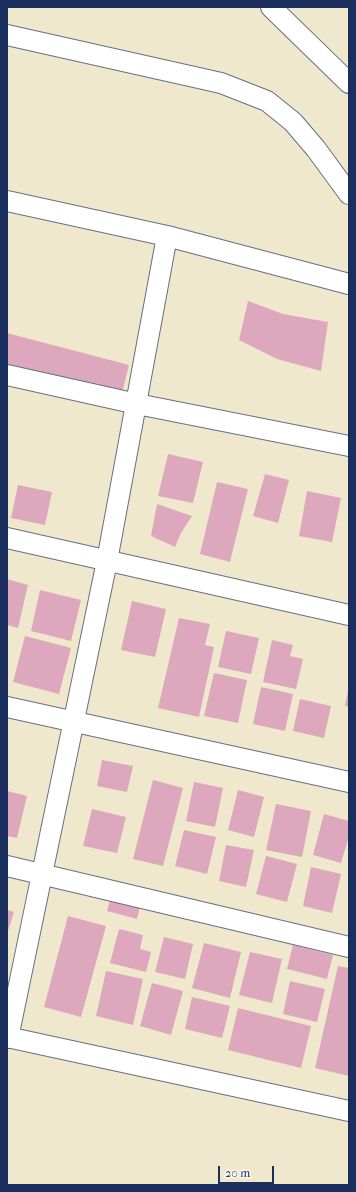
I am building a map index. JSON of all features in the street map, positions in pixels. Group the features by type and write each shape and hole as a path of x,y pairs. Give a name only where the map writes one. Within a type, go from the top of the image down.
{"street":[{"path":"271,7 349,83"},
{"path":"7,36 221,83 267,101 293,122 316,149 349,194"},
{"path":"7,201 167,236 349,284"},
{"path":"167,236 107,561 8,1037 349,1111"},
{"path":"7,375 137,404 349,446"},
{"path":"7,538 349,615"},
{"path":"7,707 349,782"},
{"path":"7,866 349,947"}],"building":[{"path":"248,301 283,314 328,322 321,371 277,359 239,340"},
{"path":"7,333 129,365 122,393 7,369"},
{"path":"168,454 203,462 193,503 158,496"},
{"path":"265,474 289,480 278,523 253,516"},
{"path":"217,482 248,489 230,562 200,554"},
{"path":"18,485 52,492 45,525 11,518"},
{"path":"307,491 341,498 332,542 299,536"},
{"path":"157,504 192,516 181,533 175,547 151,536"},
{"path":"7,579 28,585 18,628 7,625"},
{"path":"40,590 81,600 71,641 31,631"},
{"path":"132,601 166,609 155,657 121,650"},
{"path":"179,618 210,624 205,645 214,647 199,717 158,708"},
{"path":"226,631 259,638 251,674 218,667"},
{"path":"25,636 71,648 59,694 13,682"},
{"path":"272,640 293,645 290,656 303,659 296,689 263,682"},
{"path":"214,673 247,680 238,723 204,716"},
{"path":"261,687 293,694 285,731 253,724"},
{"path":"349,691 349,707 345,706"},
{"path":"300,699 331,706 324,738 293,731"},
{"path":"102,760 133,766 127,792 97,786"},
{"path":"153,780 183,788 163,866 133,859"},
{"path":"194,782 223,788 215,827 186,821"},
{"path":"238,790 264,797 254,837 228,830"},
{"path":"7,791 27,796 17,838 7,836"},
{"path":"276,804 311,811 302,857 266,850"},
{"path":"92,809 126,817 117,853 83,846"},
{"path":"324,814 349,821 349,836 341,863 313,855"},
{"path":"184,830 216,837 207,874 175,866"},
{"path":"226,845 254,850 246,887 219,881"},
{"path":"266,856 297,864 287,902 256,894"},
{"path":"311,867 341,874 332,913 303,906"},
{"path":"110,899 140,907 137,919 107,911"},
{"path":"7,910 14,912 7,934"},
{"path":"68,916 106,926 81,1017 44,1007"},
{"path":"119,929 143,935 140,949 151,952 146,972 110,963"},
{"path":"164,937 193,944 185,979 155,972"},
{"path":"204,943 241,952 230,998 192,988"},
{"path":"293,945 333,955 327,979 287,969"},
{"path":"250,952 282,959 272,1003 239,995"},
{"path":"338,966 349,968 349,1076 315,1068"},
{"path":"106,971 143,979 133,1025 96,1016"},
{"path":"290,981 325,989 317,1022 283,1014"},
{"path":"152,983 183,991 171,1035 140,1026"},
{"path":"192,997 230,1006 222,1038 185,1029"},
{"path":"238,1008 311,1026 301,1068 228,1050"}]}
